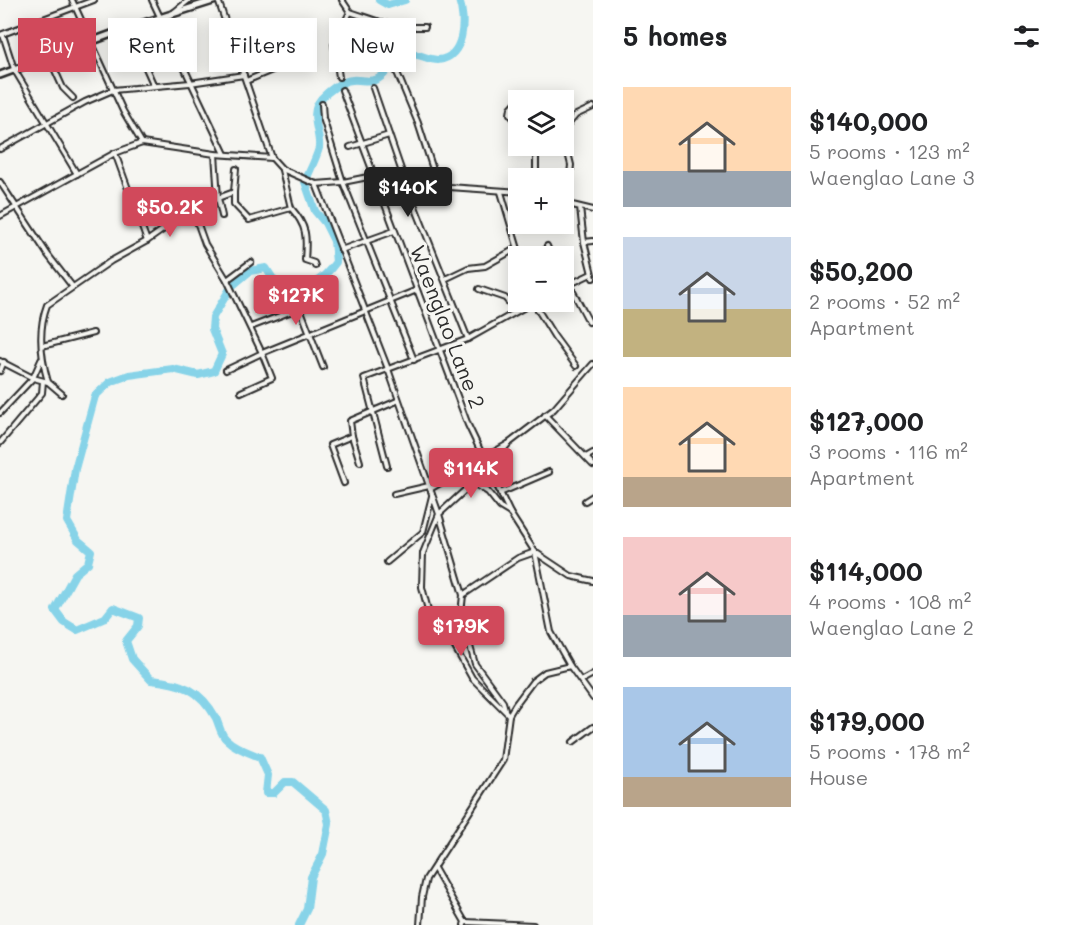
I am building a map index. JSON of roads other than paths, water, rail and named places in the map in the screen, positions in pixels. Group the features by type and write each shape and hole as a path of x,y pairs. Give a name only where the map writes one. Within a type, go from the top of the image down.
{"main road":[{"path":"162,18 217,0"},
{"path":"0,75 18,68"}],"street":[{"path":"72,0 80,18"},
{"path":"77,174 14,69 2,35 94,0"},
{"path":"152,0 162,18"},
{"path":"173,13 189,0"},
{"path":"217,0 223,18"},
{"path":"342,0 350,12 368,18"},
{"path":"347,18 350,12"},
{"path":"416,27 424,27"},
{"path":"96,52 123,111 142,143"},
{"path":"55,72 63,88 72,98"},
{"path":"148,72 154,86"},
{"path":"185,72 225,155"},
{"path":"243,72 272,158 282,169 310,182 343,182 373,176 406,184 508,192"},
{"path":"246,81 267,72"},
{"path":"338,72 339,77"},
{"path":"397,72 418,123 438,185"},
{"path":"0,149 113,90 190,83 244,75"},
{"path":"373,88 406,184 468,339"},
{"name":"Waenglao Lane 2","path":"342,90 438,350 483,458 510,513 535,552 552,632 570,666 593,698"},
{"path":"322,104 323,118 343,182 414,360"},
{"path":"574,117 593,107"},
{"path":"350,147 389,135"},
{"path":"0,216 115,153 142,143 215,154 272,158"},
{"path":"115,153 147,241"},
{"path":"215,154 218,198 222,216"},
{"path":"236,169 234,204 249,220 291,208"},
{"path":"282,169 291,208 303,221 307,239 305,260 314,263 315,266"},
{"path":"0,182 48,255 72,286"},
{"path":"316,183 439,514 463,596 461,614 475,664 503,702 508,713 503,759 426,879 420,925"},
{"path":"0,443 42,393 46,381 42,346 47,305 72,286 147,241 181,217 195,216 218,198 234,192"},
{"path":"501,192 516,246"},
{"path":"574,206 593,210"},
{"path":"574,282 592,276 584,242 580,208"},
{"path":"195,216 205,244 251,327 272,378 241,392"},
{"path":"341,250 394,231"},
{"path":"584,242 593,241"},
{"path":"445,279 468,268 484,266 508,253"},
{"path":"227,280 251,262"},
{"path":"479,289 505,298 508,302"},
{"path":"226,370 417,290"},
{"path":"574,293 590,322"},
{"path":"251,327 296,307 302,310 323,367"},
{"path":"387,466 364,378 468,339 514,312"},
{"path":"540,312 576,366"},
{"path":"42,346 93,333"},
{"path":"0,413 33,378 42,359"},
{"path":"0,371 2,362 33,378 46,381 62,394"},
{"path":"394,494 430,487 508,444 571,392 593,364"},
{"path":"360,462 349,422 397,401"},
{"path":"545,415 593,465"},
{"path":"344,483 330,445 352,436"},
{"path":"508,444 488,469 439,514 423,553 422,586 428,610 453,644 472,678 508,713"},
{"path":"586,457 593,453"},
{"path":"500,493 549,472"},
{"path":"457,473 488,492 500,507 510,513"},
{"path":"387,562 423,532 433,496"},
{"path":"585,501 593,496"},
{"path":"463,596 518,558 535,552 572,576 593,581"},
{"path":"508,713 533,681 545,672 570,666"},
{"path":"582,680 593,674"},
{"path":"573,742 593,728"},
{"path":"434,868 465,923 532,925"}],"waterway":[{"path":"379,0 388,5 405,0"},
{"path":"299,925 307,909 311,877 323,854 329,824 326,810 293,782 285,782 274,793 266,793 268,775 260,757 226,739 210,708 197,694 172,683 151,680 132,659 126,641 138,626 139,618 113,608 105,618 77,630 64,622 55,610 75,574 88,563 91,551 78,540 67,521 75,469 95,396 110,382 129,375 173,369 198,375 214,371 222,354 212,329 213,317 231,287 250,271 266,268 275,282 286,290 315,282 330,270 336,262 334,241 325,223 315,211 305,182 319,148 315,117 317,105 327,93 344,82 375,80 404,55 414,54 438,60 447,58 458,45 463,27 459,0"}]}
